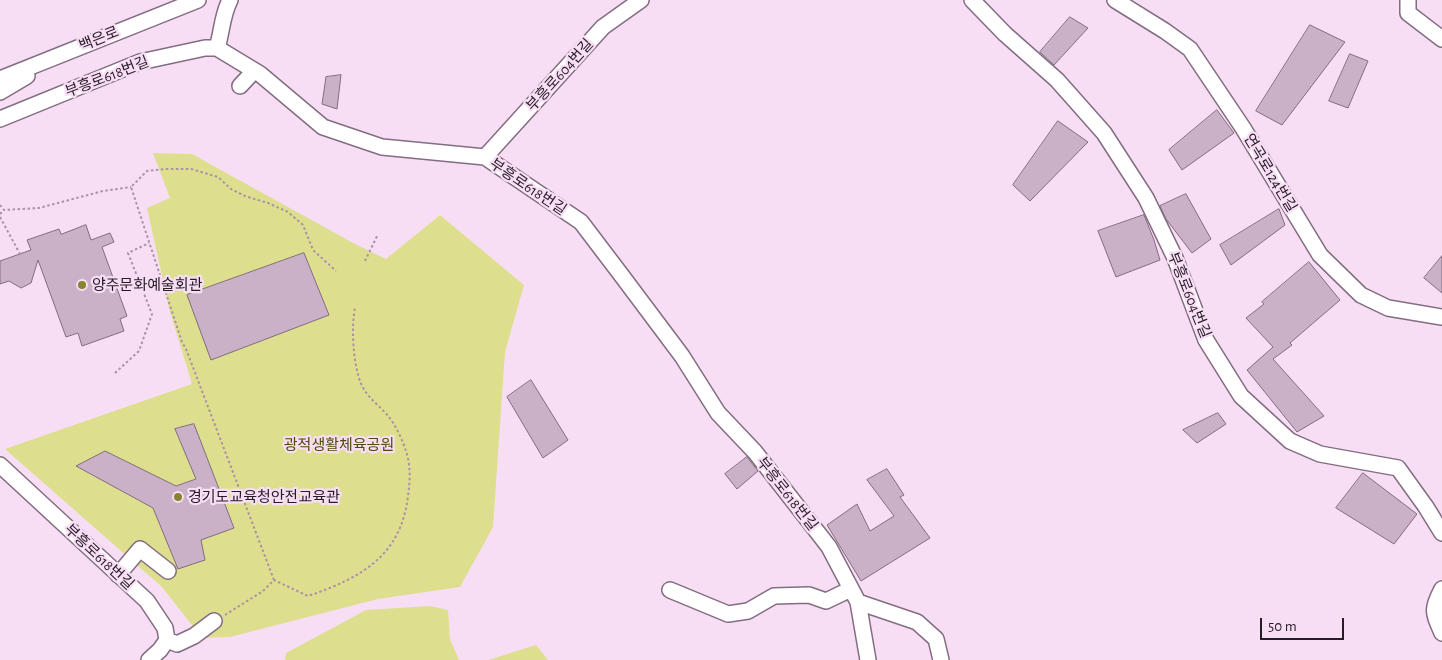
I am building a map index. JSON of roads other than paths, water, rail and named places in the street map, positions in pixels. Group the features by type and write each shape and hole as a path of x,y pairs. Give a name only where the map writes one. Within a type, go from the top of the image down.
{"street":[{"name":"백은로","path":"0,79 194,0"},
{"path":"218,48 224,12 230,0"},
{"name":"부흥로604번길","path":"485,158 604,27 641,0"},
{"name":"부흥로604번길","path":"972,0 1005,34 1057,80 1104,133 1146,198 1175,258 1206,340 1241,396 1290,440 1320,454 1398,468 1442,533"},
{"path":"1408,0 1408,13 1442,39"},
{"name":"연곡로124번길","path":"1127,3 1190,49 1243,128 1320,255 1327,262 1361,295 1388,308 1442,317"},
{"name":"부흥로618번길","path":"0,119 140,62 205,48 218,48 260,74 333,135 382,147 485,158 580,222 682,356 718,413 755,452 829,547 854,596 868,660"},
{"path":"0,92 70,51"},
{"path":"240,86 254,72"},
{"name":"부흥로618번길","path":"0,464 147,601 165,628 167,640"},
{"path":"118,575 140,548 168,571"},
{"path":"1442,589 1435,602 1433,613 1442,633"},
{"path":"670,590 728,614 748,611 774,596 809,595 826,601 854,596 917,622 936,638 941,660"},
{"path":"149,660 167,640 177,644 196,640 214,621"}],"place":[{"name":"양주문화예술회관","path":"82,285"},
{"name":"경기도교육청안전교육관","path":"178,497"}],"park label":[{"name":"광적생활체육공원","path":"339,445"}]}
